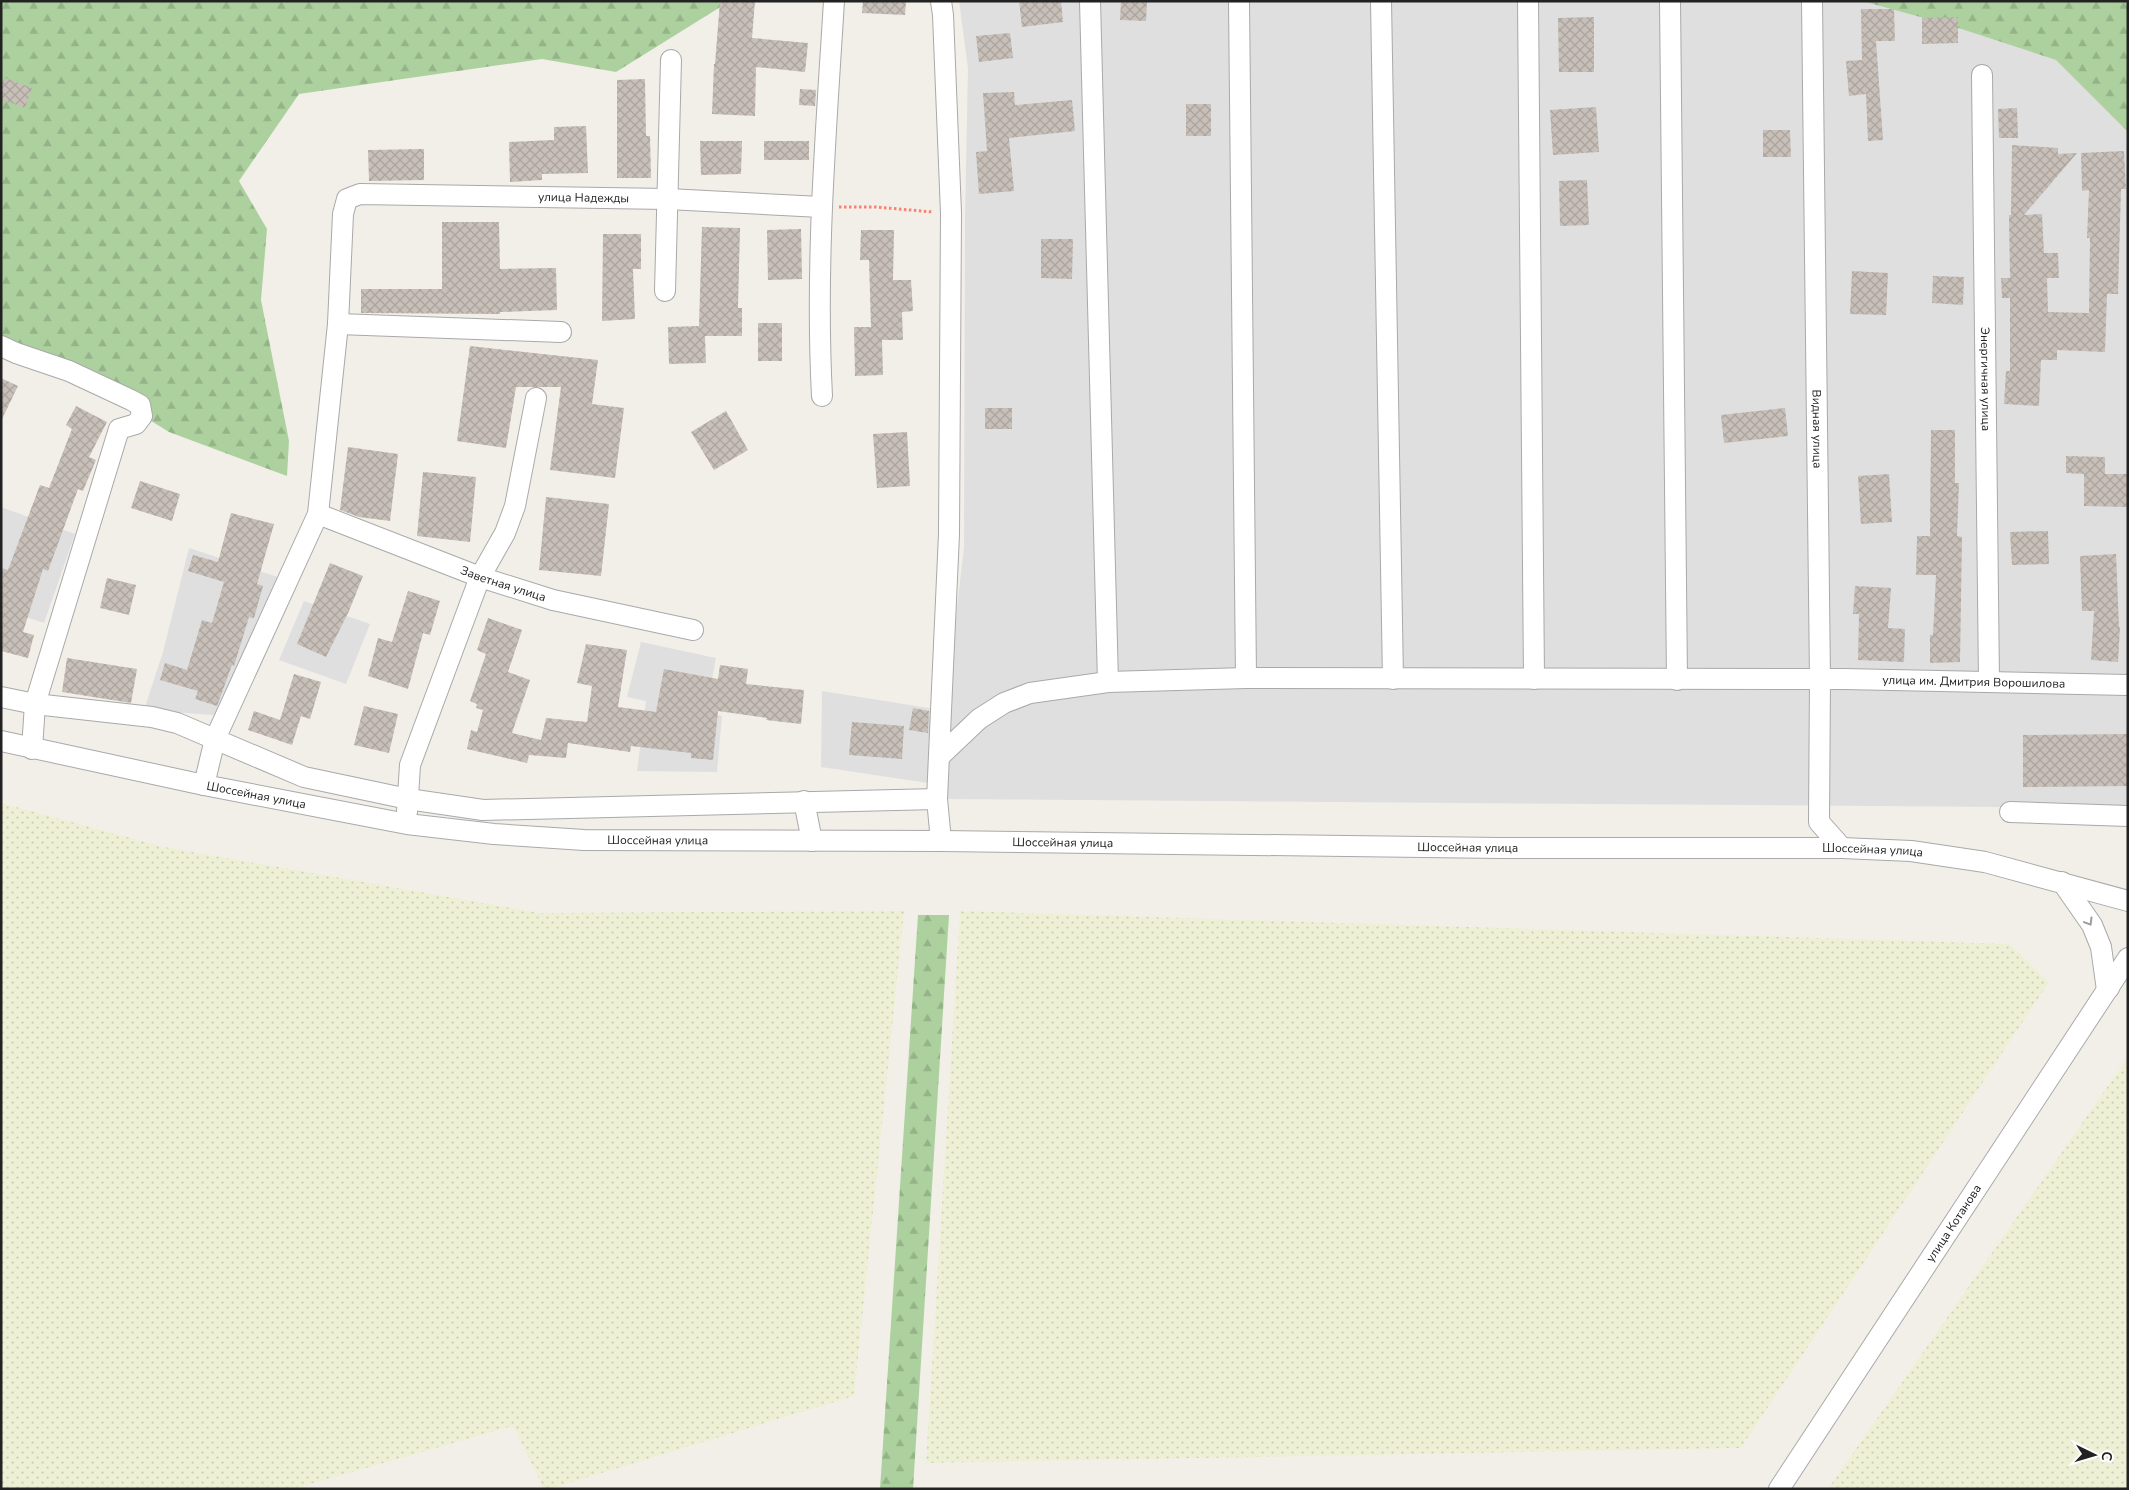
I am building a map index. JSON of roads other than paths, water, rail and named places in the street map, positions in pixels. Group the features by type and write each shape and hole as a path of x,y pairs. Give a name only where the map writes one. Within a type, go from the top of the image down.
{"street":[{"path":"822,396 820,355 821,207 834,1"},
{"path":"941,1 951,213 949,534 937,799 941,841"},
{"path":"1090,1 1108,682"},
{"path":"1239,1 1246,678"},
{"path":"1381,1 1393,679"},
{"path":"1528,1 1534,679"},
{"path":"1670,1 1677,680"},
{"name":"Видная улица","path":"1812,1 1820,679 1818,822 1842,848"},
{"path":"665,291 671,60"},
{"name":"Энергичная улица","path":"1982,75 1989,681"},
{"name":"улица Надежды","path":"338,324 343,214 347,199 360,194 668,199 821,207"},
{"path":"204,785 214,739 318,514 338,324 561,332"},
{"path":"1,346 69,371 131,400 140,405 142,416 136,424 119,429 35,704 32,749"},
{"path":"407,824 410,764 480,577 505,533 515,506 536,398"},
{"name":"Заветная улица","path":"318,514 480,577 552,600 694,630"},
{"name":"улица им. Дмитрия Ворошилова","path":"940,756 979,719 1004,704 1030,693 1108,682 1246,678 1820,679 2128,685"},
{"path":"1,697 35,704 152,717 177,723 304,777 408,799 483,810 937,799"},
{"name":"Шоссейная улица","path":"1,741 204,785 407,824 494,834 584,840 941,841 1500,848 1842,848 1911,851 1967,859 2128,900"},
{"path":"804,801 812,840"},
{"path":"584,807 584,840"},
{"path":"2010,812 2128,816"},
{"path":"2062,882 2092,925 2101,947 2107,990"},
{"name":"улица Котанова","path":"1779,1489 2128,958"},
{"path":"2107,990 2128,971"}]}
